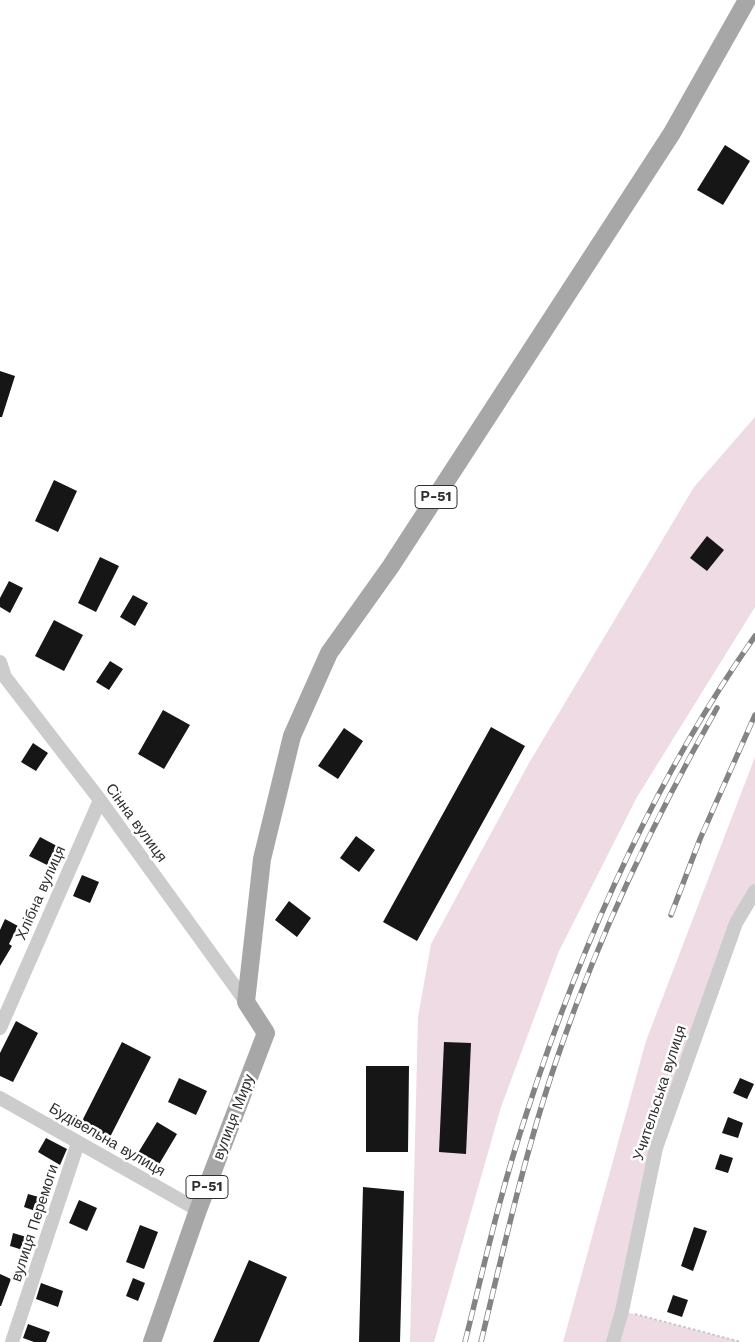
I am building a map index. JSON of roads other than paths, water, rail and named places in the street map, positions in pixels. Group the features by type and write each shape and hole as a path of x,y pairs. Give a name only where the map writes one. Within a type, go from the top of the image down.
{"main road":[{"name":"Р-51","path":"246,1002 262,859 292,736 329,652 392,566 672,133 747,0"},
{"name":"вулиця Миру","path":"152,1342 198,1210 266,1033 246,1002"}],"street":[{"name":"Сінна вулиця","path":"0,662 3,682 100,800 246,1002"},
{"name":"Хлібна вулиця","path":"0,1028 100,800"},
{"name":"Учительська вулиця","path":"613,1342 622,1311 656,1148 736,923 755,891"},
{"name":"Будівельна вулиця","path":"0,1098 198,1210"},
{"name":"вулиця Перемоги","path":"12,1342 78,1143"}],"railway":[{"path":"465,1342 493,1228 517,1143 547,1052 595,928 622,867 684,748 718,691 755,636"},
{"path":"481,1342 527,1156 549,1083 577,1003 631,874 672,791 717,708"},
{"path":"671,915 700,839 755,715"}]}
